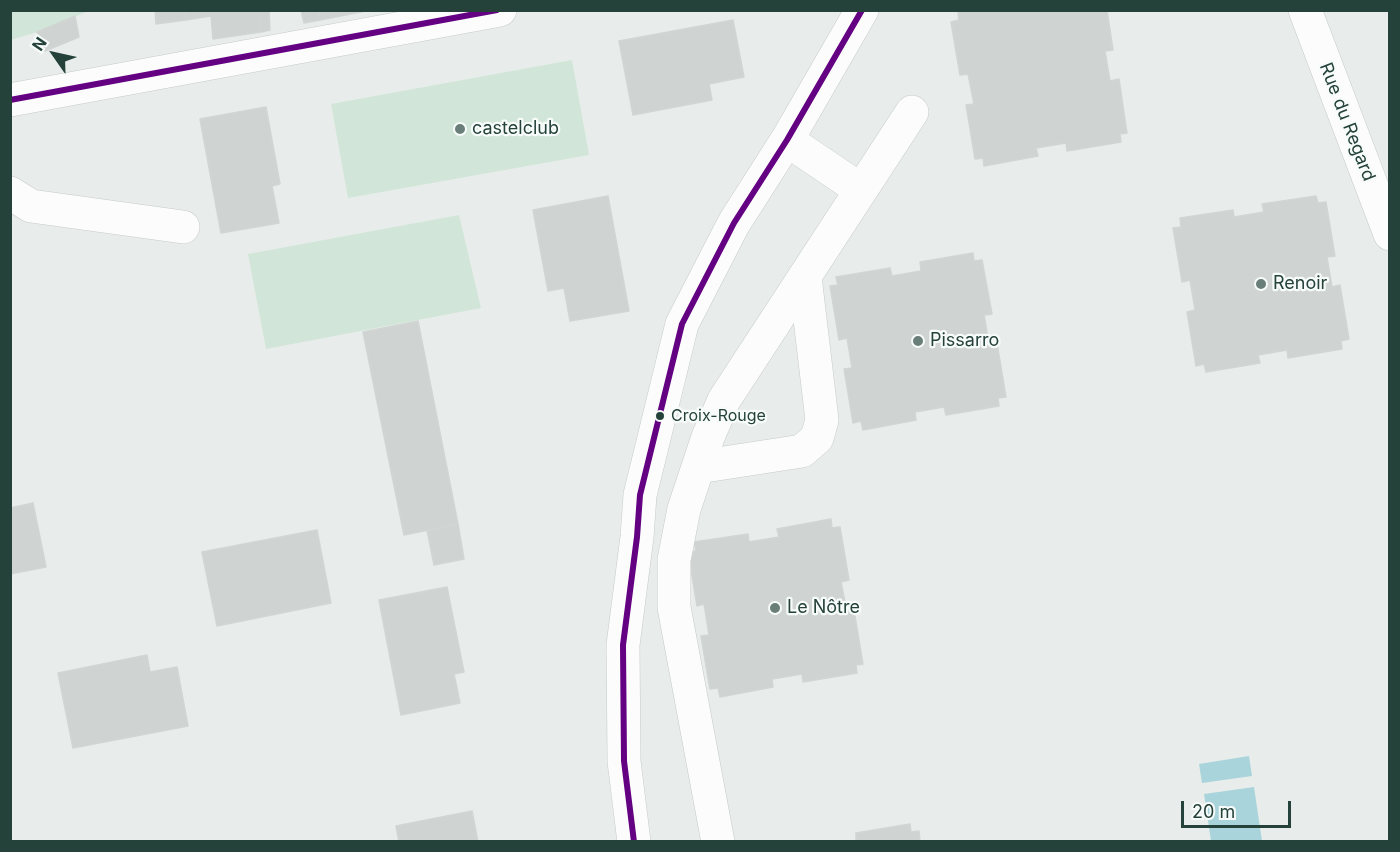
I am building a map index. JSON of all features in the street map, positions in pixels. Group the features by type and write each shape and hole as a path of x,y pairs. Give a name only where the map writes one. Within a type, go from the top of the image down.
{"street":[{"path":"10,100 500,10"},
{"path":"634,842 624,761 623,645 640,495 682,324 734,223 787,140 862,10"},
{"name":"Rue du Regard","path":"1305,10 1389,234"},
{"path":"718,842 674,607 674,560 684,509 708,437 724,400 912,112"},
{"path":"787,140 861,190"},
{"path":"10,193 31,206 183,227"},
{"path":"698,467 802,451 816,438 822,420 805,277"}],"green space":[{"path":"11,11 89,11 11,40"},
{"name":"castelclub","path":"572,60 589,155 348,198 331,104"},
{"path":"459,215 481,308 266,349 248,254"}],"water":[{"path":"1249,756 1252,776 1202,783 1199,764"},
{"path":"1254,787 1262,841 1211,841 1204,794"}],"building":[{"path":"155,10 186,10 186,20 156,24"},
{"path":"186,10 259,10 261,32 213,39 211,16 186,20"},
{"path":"259,10 269,10 270,30 261,32"},
{"path":"301,10 318,10 320,20 304,23"},
{"path":"318,10 371,10 320,20"},
{"path":"970,10 1107,10 1113,50 1105,51 1110,81 1119,79 1127,133 1120,134 1121,142 1067,151 1066,143 1036,148 1038,156 984,166 983,158 975,159 966,105 974,104 968,74 960,75 951,22 959,20 958,13"},
{"path":"75,16 79,37 45,51 37,32"},
{"path":"733,20 744,77 709,84 712,100 633,115 619,41"},
{"path":"266,107 280,184 272,186 279,223 221,233 200,119"},
{"path":"608,196 629,311 570,321 564,288 548,291 533,210"},
{"name":"Renoir","path":"1316,196 1318,203 1326,202 1335,256 1327,257 1332,287 1340,285 1349,339 1341,341 1342,349 1288,358 1287,350 1258,355 1260,363 1206,372 1204,364 1196,366 1187,312 1195,310 1190,280 1182,282 1173,228 1181,227 1180,218 1233,210 1234,217 1264,212 1262,204"},
{"name":"Pissarro","path":"973,253 974,261 982,260 992,314 984,315 989,344 997,343 1006,397 998,398 999,406 946,415 944,407 915,412 916,420 863,430 861,421 853,423 844,369 852,368 847,338 839,340 830,286 838,285 836,277 890,268 892,276 921,271 920,262"},
{"path":"418,321 458,524 404,535 363,332"},
{"path":"33,503 46,567 10,574 10,508"},
{"name":"Le Nôtre","path":"831,519 832,528 840,527 849,580 841,582 847,612 854,610 863,664 856,665 857,673 803,682 802,674 772,679 773,687 720,697 718,688 710,689 701,636 709,635 704,604 697,606 688,552 696,551 694,542 748,534 749,542 779,537 777,529"},
{"path":"458,524 464,559 434,565 427,530"},
{"path":"317,530 331,603 217,626 202,552"},
{"path":"447,587 464,672 454,674 460,703 401,715 379,600"},
{"path":"147,655 150,672 177,667 188,726 73,748 58,673"},
{"path":"472,811 478,842 399,842 396,826"},
{"path":"910,824 911,832 919,831 920,842 856,842 856,833"}],"transit line":[{"path":"10,100 497,10"},
{"path":"634,842 624,761 623,645 640,495 682,324 734,223 787,140 862,10"}],"place":[{"name":"castelclub","path":"460,129"},
{"name":"Renoir","path":"1261,284"},
{"name":"Pissarro","path":"918,341"},
{"name":"Croix-Rouge","path":"660,416"},
{"name":"Le Nôtre","path":"775,608"}]}
